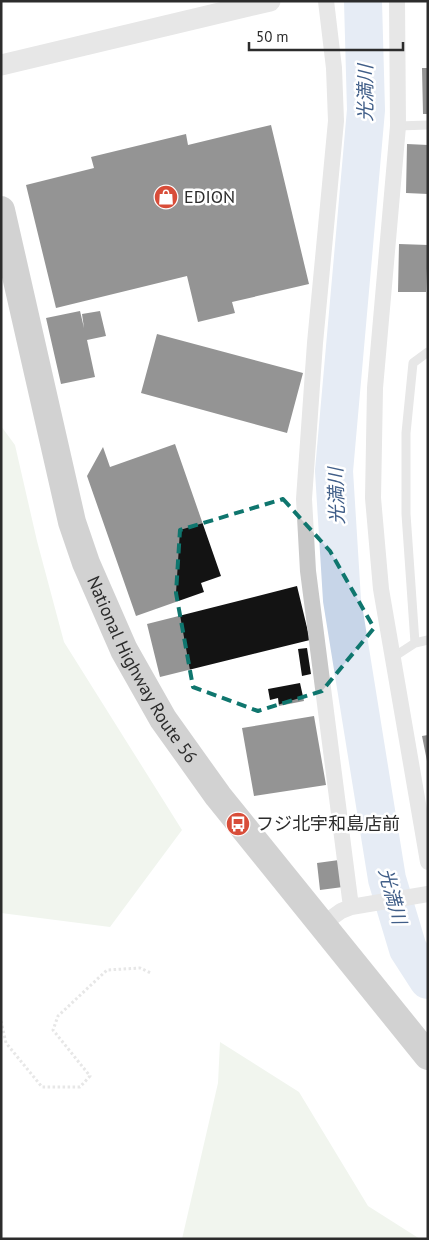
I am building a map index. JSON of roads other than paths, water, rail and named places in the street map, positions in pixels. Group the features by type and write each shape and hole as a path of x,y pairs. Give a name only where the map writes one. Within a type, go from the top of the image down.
{"highway":[{"name":"National Highway Route 56","path":"1,210 72,522 86,563 124,650 163,719 218,796 428,1056"}],"street":[{"path":"1,65 270,1"},
{"path":"326,1 334,68 336,121 304,499 308,571 357,907"},
{"path":"397,1 398,126 375,388 373,498 380,589 428,862"},
{"path":"323,924 341,911 425,895"}],"lane":[{"path":"398,126 428,125"},
{"path":"415,643 406,514 406,433 413,363 428,352"},
{"path":"392,658 415,643 428,640"}],"waterway":[{"name":"光満川","path":"363,1 366,110 334,471 342,600 387,879 408,949 428,980"}],"place":[{"name":"EDION","path":"166,197"},
{"name":"フジ北宇和島店前","path":"238,824"}]}
